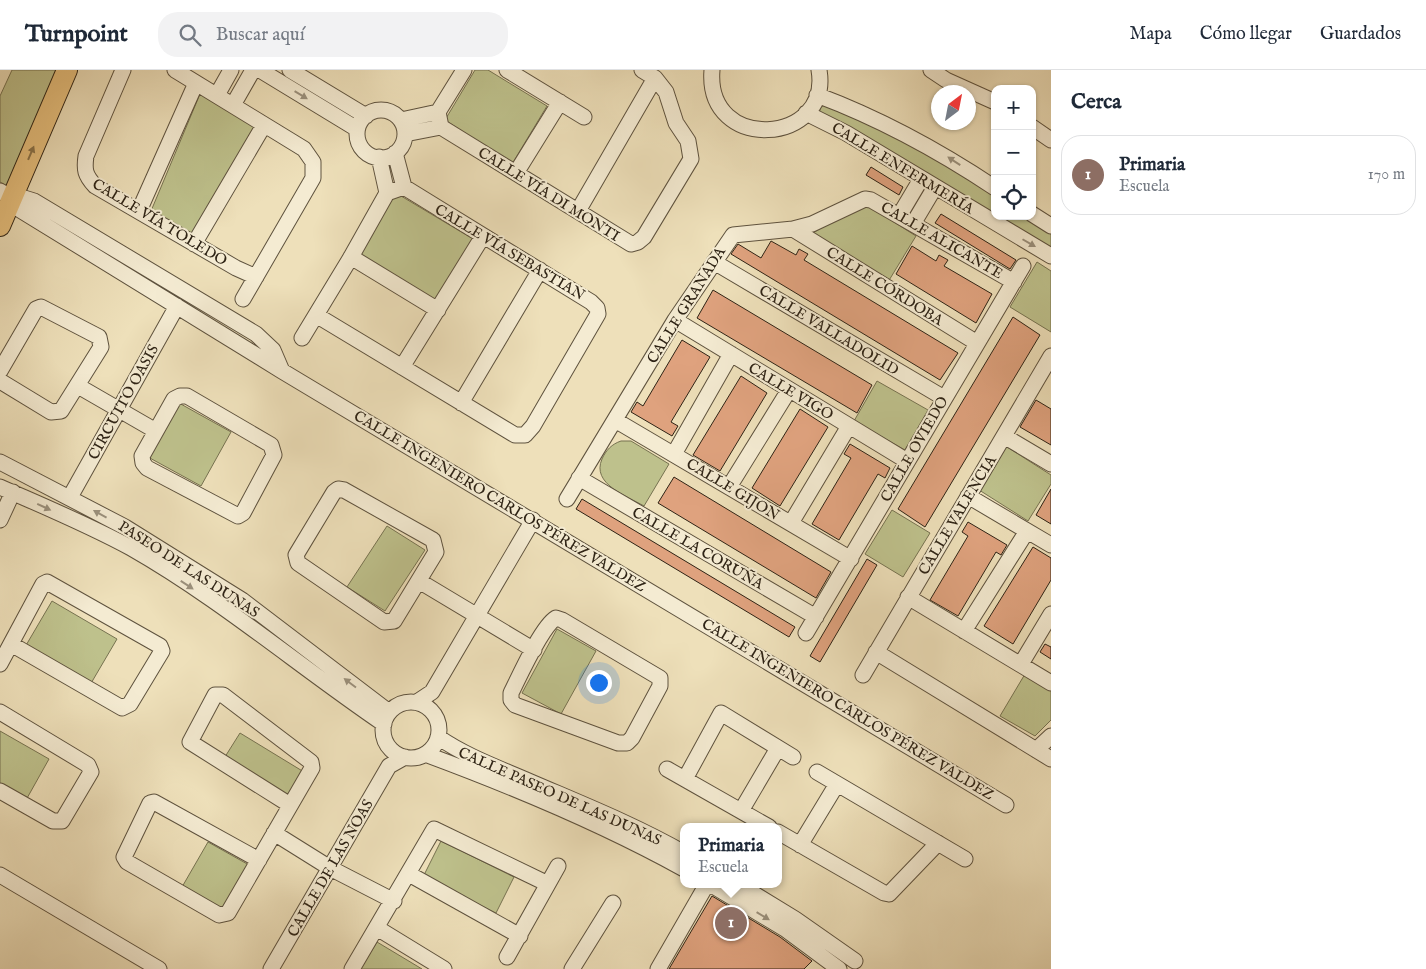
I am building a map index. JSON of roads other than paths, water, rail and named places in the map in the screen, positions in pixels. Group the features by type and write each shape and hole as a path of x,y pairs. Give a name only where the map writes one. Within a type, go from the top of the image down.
{"main road":[{"path":"0,226 6,195 67,70"}],"street":[{"name":"CALLE VÍA TOLEDO","path":"123,70 86,156 84,170 95,186 194,244 256,277"},
{"path":"175,70 304,149 314,162 313,178 243,299"},
{"path":"217,95 231,70"},
{"path":"233,105 253,70"},
{"path":"260,70 357,130"},
{"path":"290,70 366,116"},
{"path":"403,127 439,119 464,70"},
{"path":"507,70 584,117"},
{"path":"712,70 711,82 716,99 726,114 740,125 757,131 775,130 792,124 806,113 816,95 819,70"},
{"path":"931,70 946,80 991,100"},
{"path":"578,211 649,74"},
{"name":"CALLE VÍA DI MONTI","path":"439,119 516,174 631,244 638,242 644,237 691,159 688,141 676,123 666,92 649,74"},
{"path":"139,211 196,83"},
{"name":"CALLE ENFERMERÍA","path":"816,95 904,132 950,158 991,185"},
{"path":"516,174 560,102"},
{"path":"382,110 396,115 403,127 400,148 395,153 379,157 366,152 360,145 357,130 366,116 375,111 382,110"},
{"name":"CALLE ENFERMERÍA","path":"806,113 846,133 1051,256"},
{"path":"194,244 264,125"},
{"path":"1036,130 1051,140"},
{"path":"302,338 351,257 386,194 404,187 395,153"},
{"path":"379,157 386,194"},
{"path":"899,216 921,179"},
{"name":"CALLE VÍA SEBASTIAN","path":"316,315 515,435 525,435 534,426 598,314 598,308 540,270 404,187"},
{"path":"913,224 935,187"},
{"name":"CALLE INGENIERO CARLOS PÉREZ VALDEZ","path":"6,195 17,208 282,371 1006,805"},
{"path":"6,195 34,201 256,334 273,350 282,371"},
{"name":"CALLE GRANADA","path":"567,500 675,320 733,236 793,229 812,224 865,199 871,200"},
{"name":"CALLE ALICANTE","path":"871,200 1014,282"},
{"path":"1036,217 1051,226"},
{"name":"CALLE CÓRDOBA","path":"793,229 977,343"},
{"path":"402,367 483,236"},
{"path":"351,257 438,310"},
{"name":"CALLE VALLADOLID","path":"714,262 944,398"},
{"name":"CALLE OVIEDO","path":"806,633 1024,266"},
{"path":"461,403 540,270"},
{"name":"CIRCUITO OASIS","path":"70,497 177,306"},
{"path":"0,370 36,309 41,307 99,337 102,342 101,347 78,386 61,411 56,413 51,412 0,381"},
{"name":"CALLE VIGO","path":"675,320 907,462"},
{"path":"674,454 732,354"},
{"name":"CALLE VALENCIA","path":"863,674 1004,436 1045,381 1051,356"},
{"path":"78,386 156,431"},
{"path":"729,487 789,390"},
{"path":"187,396 271,445 274,455 242,513 238,516 147,468 143,463 142,456 156,431 174,399 187,396"},
{"name":"CALLE GIJON","path":"616,420 851,559"},
{"path":"791,523 849,426"},
{"path":"1004,436 1051,464"},
{"name":"PASEO DE LAS DUNAS","path":"0,462 70,497 134,542"},
{"name":"CALLE LA CORUÑA","path":"579,478 816,617"},
{"path":"0,520 6,490"},
{"name":"PASEO DE LAS DUNAS","path":"6,490 134,542 242,600 387,718"},
{"path":"344,490 433,540 436,552 419,581 394,621 384,622 298,562 296,555 334,492 344,490"},
{"path":"968,496 1051,546"},
{"path":"405,757 389,746 385,739 387,718 402,703 417,702 432,692 533,520"},
{"path":"964,631 1027,531"},
{"path":"419,581 534,650"},
{"path":"0,664 11,644 46,582 160,646 162,651 130,704 122,708 11,644"},
{"path":"908,596 1051,683"},
{"path":"1021,664 1051,614"},
{"path":"556,618 660,678 660,686 632,738 627,743 618,743 515,705 510,700 510,693 534,650 551,621 556,618"},
{"path":"876,652 1051,759"},
{"path":"389,746 389,766 405,757 425,754 433,747 438,738 438,723 431,710 432,692"},
{"path":"259,860 159,803 150,803 124,857 127,862 219,915 228,913 259,860 290,805 312,765 219,694 215,696 190,739 193,746 290,805"},
{"path":"417,702 431,710"},
{"path":"0,712 88,765 91,772 62,821 53,821 0,790"},
{"path":"685,779 721,713 794,757"},
{"path":"1036,750 1051,736"},
{"name":"CALLE PASEO DE LAS DUNAS","path":"438,738 462,753 568,797 679,859"},
{"path":"741,811 778,748"},
{"name":"CALLE PASEO DE LAS DUNAS","path":"425,754 526,792 679,859"},
{"name":"CALLE DE LAS NOAS","path":"271,969 389,766"},
{"path":"667,769 762,823"},
{"path":"817,772 965,859"},
{"path":"800,845 837,784"},
{"path":"352,969 434,829 548,884"},
{"path":"274,833 330,868 394,900"},
{"path":"782,834 884,893 889,894 938,843"},
{"path":"507,957 558,866"},
{"path":"409,874 520,936"},
{"path":"0,875 159,969"},
{"path":"658,969 707,888"},
{"path":"717,888 790,924 855,961"},
{"path":"746,888 790,924 821,964 839,969"},
{"path":"572,969 613,903"},
{"path":"377,928 444,969"}],"place":[{"name":"Primaria","path":"731,923"}]}
